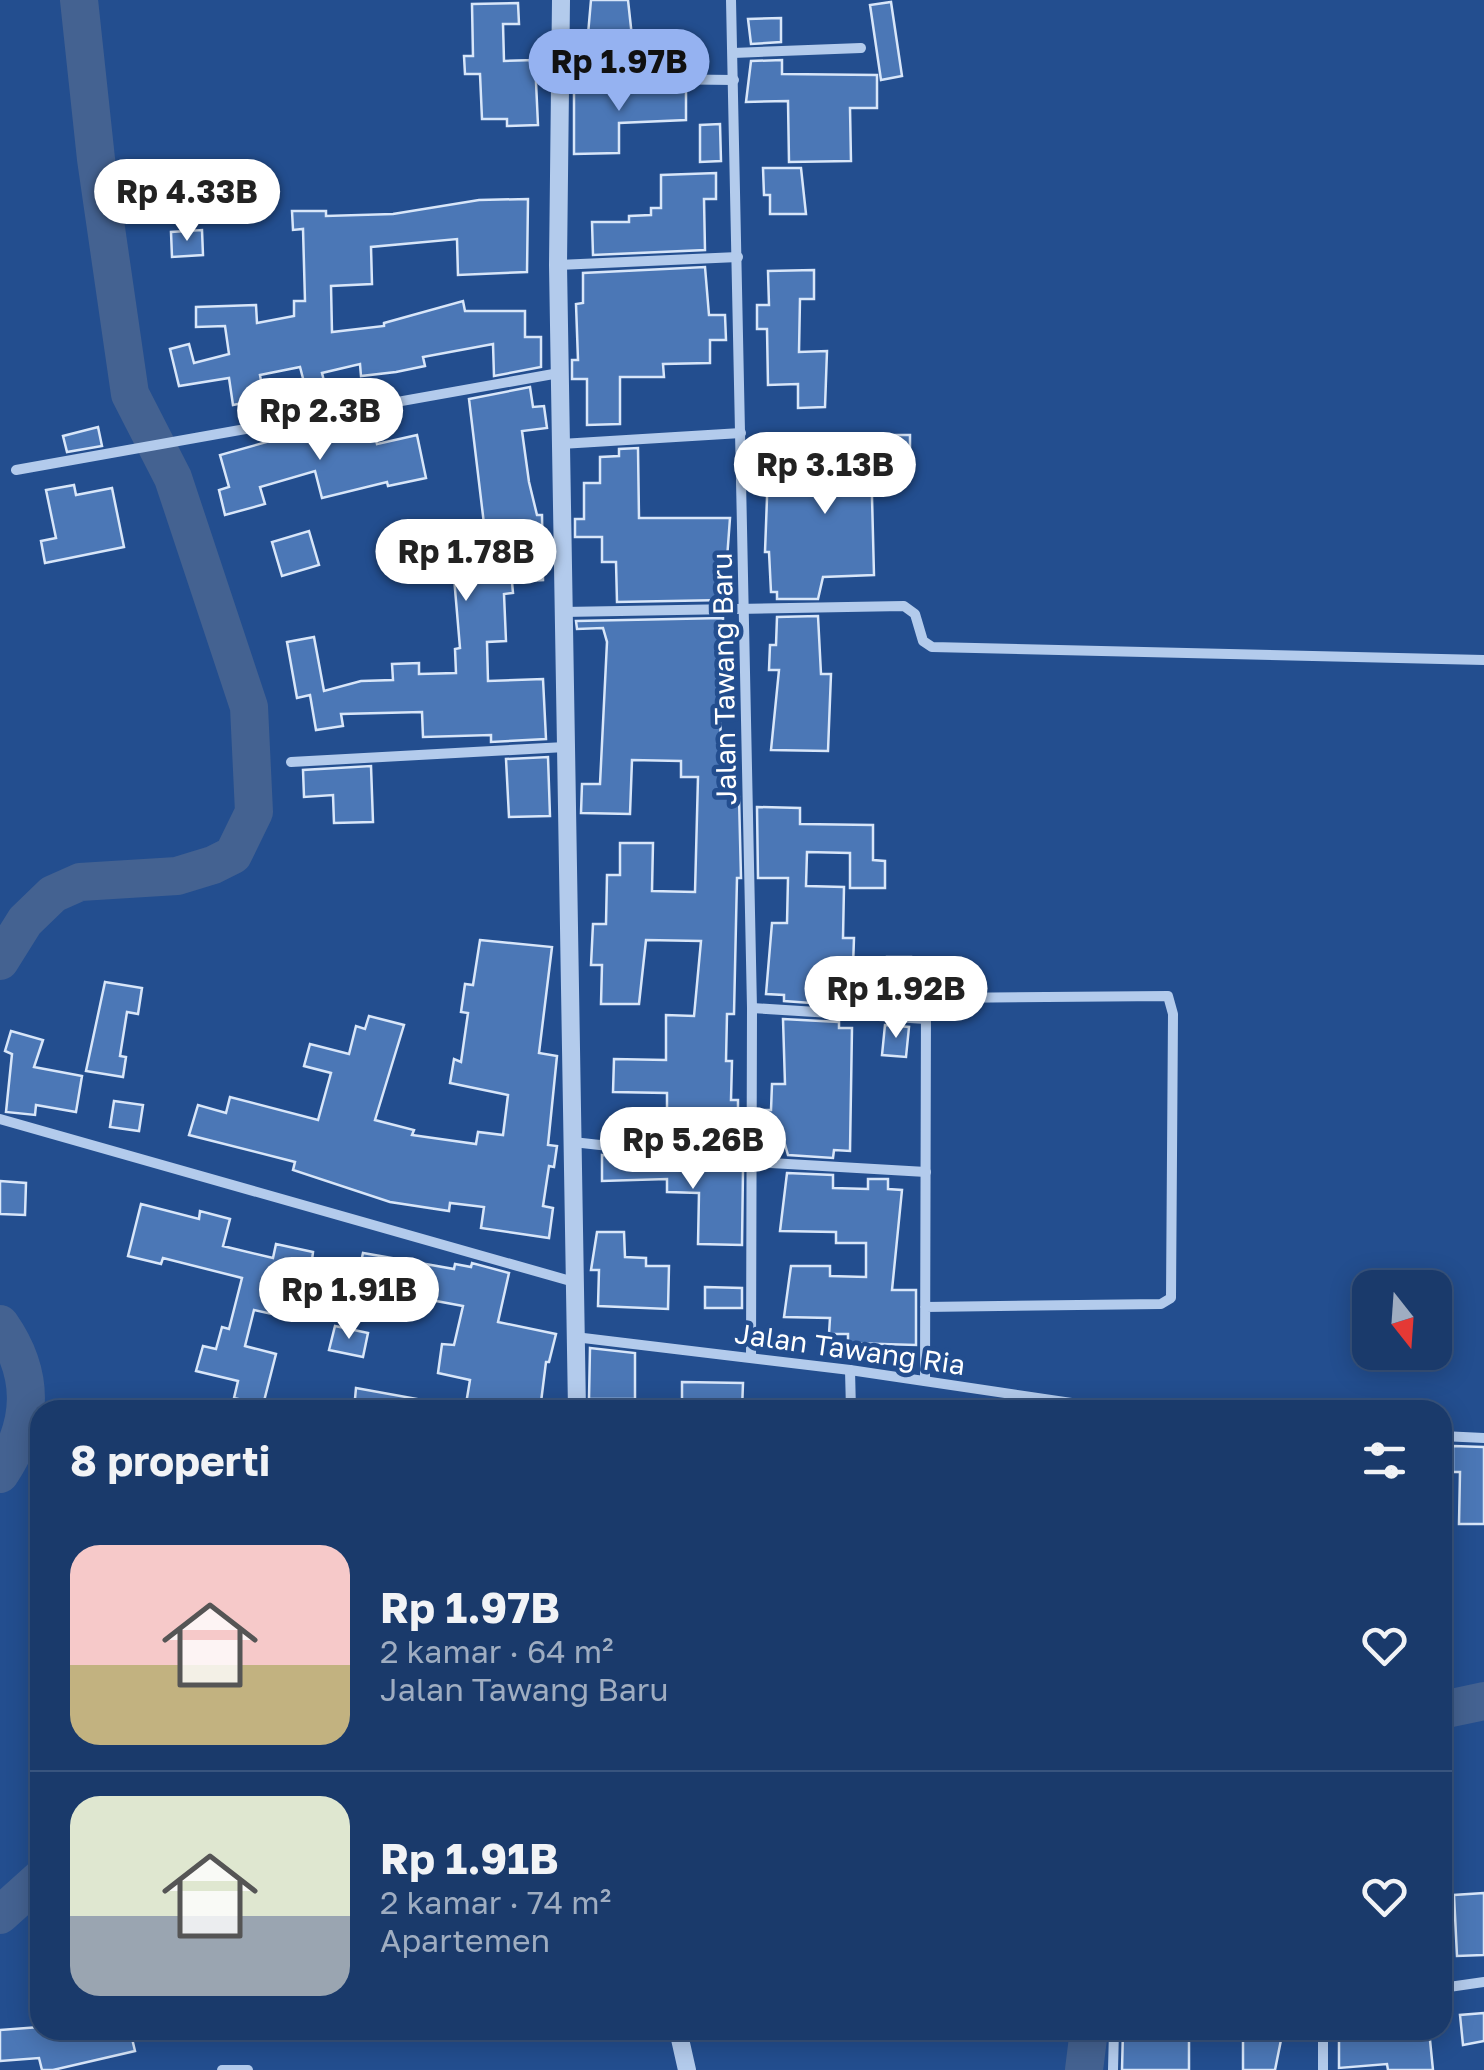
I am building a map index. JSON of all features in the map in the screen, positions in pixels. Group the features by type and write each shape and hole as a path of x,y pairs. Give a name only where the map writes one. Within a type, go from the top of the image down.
{"street":[{"path":"561,0 559,373 576,1400"},
{"name":"Jalan Tawang Baru","path":"731,0 752,1008 751,1357"},
{"path":"734,53 861,48"},
{"path":"561,78 734,80"},
{"path":"558,266 738,258"},
{"path":"16,470 559,373"},
{"path":"561,444 742,433"},
{"path":"563,612 904,606 915,614 923,642 932,647 1484,660"},
{"path":"291,762 565,747"},
{"path":"925,1306 1166,1303 1172,1298 1174,1014 1168,996 939,998 926,1006 926,1172 925,1306 925,1381"},
{"path":"752,1008 926,1019"},
{"path":"0,1120 574,1282"},
{"path":"573,1142 752,1162 926,1172"},
{"name":"Jalan Tawang Ria","path":"575,1338 751,1357 1052,1400"},
{"path":"850,1370 851,1400"},
{"path":"1452,1436 1484,1438"},
{"path":"1452,1987 1484,1982"},
{"path":"680,2040 687,2070"},
{"path":"1113,2070 1114,2040"},
{"path":"1323,2040 1323,2070"},
{"path":"222,2070 248,2070"}],"building":[{"path":"591,0 628,0 633,46 643,46 643,70 578,69 578,46 587,46"},
{"path":"891,2 902,76 881,80 870,5"},
{"path":"518,3 519,24 503,24 504,61 535,60 538,125 507,126 507,119 482,119 480,74 465,74 464,56 473,56 472,4"},
{"path":"781,18 781,42 751,44 748,19"},
{"path":"782,60 782,74 877,75 877,108 850,108 851,161 789,162 788,101 746,102 751,61"},
{"path":"574,87 686,91 686,120 619,123 619,153 574,154"},
{"path":"720,124 721,161 700,162 700,125"},
{"path":"763,168 801,168 806,214 770,214 770,195 764,195"},
{"path":"716,173 716,199 704,199 705,250 593,255 592,222 629,222 629,216 651,215 651,208 661,208 661,175"},
{"path":"528,199 527,272 458,275 457,239 371,247 372,284 331,286 332,332 384,326 463,301 465,311 525,311 525,337 541,337 541,367 494,376 493,344 423,357 425,366 396,372 361,376 360,364 322,373 324,381 305,386 300,367 260,375 266,409 245,412 243,403 233,405 229,378 179,386 170,349 189,344 194,363 229,354 225,326 196,327 196,307 256,305 257,323 294,316 294,301 305,301 303,229 293,230 292,211 326,211 326,216 393,214 479,200"},
{"path":"202,230 203,255 172,257 171,232"},
{"path":"705,267 709,315 725,315 726,340 710,340 710,363 663,364 664,377 620,377 620,424 587,425 587,379 572,379 572,360 578,360 576,304 583,303 583,273"},
{"path":"814,270 814,299 800,299 799,352 827,351 825,407 798,408 798,384 768,385 767,329 757,329 757,305 769,305 768,271"},
{"path":"530,387 533,407 544,406 547,428 522,431 529,482 537,515 542,515 543,580 512,582 513,593 504,594 506,641 487,642 488,681 543,679 546,739 491,742 491,735 423,737 422,712 341,714 343,726 316,730 310,695 297,698 287,642 314,637 324,691 361,681 393,680 392,664 419,663 419,674 456,673 455,649 460,648 454,577 463,576 459,527 484,524 469,399"},
{"path":"370,416 377,444 417,435 426,478 388,486 387,482 322,498 315,471 260,487 265,504 225,515 219,490 229,487 220,455 274,440 272,433 301,428 303,434"},
{"path":"98,427 102,446 67,452 63,436"},
{"path":"876,435 910,435 910,457 871,458 874,575 823,577 818,599 777,599 777,592 771,592 769,552 765,552 768,471 827,470 827,440 876,440"},
{"path":"638,448 639,518 730,518 724,600 617,602 616,562 602,562 602,537 575,537 575,519 584,519 584,483 600,483 600,457 619,456 619,449"},
{"path":"74,485 76,495 112,488 124,547 45,563 41,541 56,538 46,490"},
{"path":"309,531 319,565 282,576 272,542"},
{"path":"818,616 821,674 831,674 828,751 771,750 779,670 769,670 770,645 776,645 777,617"},
{"path":"723,618 723,658 729,658 729,682 728,705 721,705 720,753 727,753 726,796 739,797 741,878 737,878 734,1014 727,1014 726,1061 732,1061 731,1100 738,1100 738,1110 743,1110 743,1152 667,1144 667,1093 613,1092 614,1059 666,1060 666,1015 694,1016 701,941 646,940 639,1004 601,1004 602,965 591,965 593,924 606,924 607,875 620,875 620,843 653,843 652,891 695,892 698,777 681,777 681,761 632,760 630,814 581,813 582,784 600,784 607,642 603,628 577,629 576,621"},
{"path":"548,757 550,816 509,817 506,759"},
{"path":"371,766 373,822 334,823 333,795 304,797 303,770"},
{"path":"757,807 800,808 800,824 873,825 873,860 885,861 885,888 850,888 850,853 807,852 806,886 844,887 843,938 854,938 853,966 887,966 887,957 911,957 910,990 839,988 839,1005 784,1001 784,995 766,994 772,923 787,923 788,878 758,878"},
{"path":"480,940 552,947 539,1053 557,1056 548,1145 557,1146 554,1167 549,1166 543,1206 553,1208 549,1238 481,1228 484,1207 450,1203 449,1211 390,1202 293,1170 295,1162 189,1135 198,1105 226,1113 230,1097 318,1120 331,1073 304,1066 310,1044 349,1054 356,1026 365,1029 369,1016 404,1025 375,1120 414,1130 412,1135 476,1144 478,1132 503,1135 508,1095 450,1083 454,1059 461,1062 468,1013 461,1012 465,984 473,985"},
{"path":"105,982 142,988 138,1014 127,1012 120,1056 126,1057 123,1077 86,1071"},
{"path":"783,1019 839,1022 839,1028 852,1028 850,1151 834,1150 833,1158 788,1155 784,1141 760,1140 760,1110 771,1110 772,1084 785,1084"},
{"path":"885,1025 909,1027 906,1057 882,1055"},
{"path":"11,1031 43,1040 34,1067 82,1076 76,1112 36,1105 35,1115 6,1112 12,1054 5,1051"},
{"path":"114,1101 143,1105 139,1131 110,1127"},
{"path":"602,1155 743,1170 742,1245 698,1244 699,1193 667,1192 667,1179 602,1181"},
{"path":"787,1173 833,1175 833,1188 868,1189 868,1179 888,1179 888,1189 902,1190 892,1290 916,1290 916,1345 848,1343 848,1334 829,1334 830,1318 784,1317 791,1266 830,1266 830,1276 866,1277 866,1243 836,1243 836,1232 780,1231"},
{"path":"0,1181 26,1183 25,1215 0,1214"},
{"path":"141,1204 199,1219 200,1211 230,1219 223,1246 273,1258 276,1244 313,1252 312,1260 359,1271 363,1253 454,1269 455,1264 471,1267 472,1263 509,1273 498,1322 556,1334 546,1362 541,1400 467,1400 470,1380 438,1373 442,1344 454,1345 463,1306 350,1285 342,1314 298,1304 295,1319 254,1310 245,1346 276,1354 264,1400 234,1398 238,1381 196,1371 203,1346 216,1349 222,1327 229,1329 242,1278 163,1258 161,1264 128,1256"},
{"path":"597,1232 624,1232 625,1257 646,1258 646,1266 669,1266 668,1309 598,1306 599,1270 591,1270"},
{"path":"705,1287 742,1288 742,1308 705,1308"},
{"path":"335,1326 368,1333 363,1357 329,1350"},
{"path":"590,1348 635,1353 635,1399 589,1399"},
{"path":"682,1382 743,1383 742,1400 682,1400"},
{"path":"356,1388 417,1399 417,1400 355,1400"},
{"path":"1453,1446 1484,1447 1484,1524 1459,1524 1460,1472 1453,1472"},
{"path":"1484,1893 1484,1955 1457,1956 1454,1895"},
{"path":"1484,2013 1484,2041 1463,2045 1460,2015"},
{"path":"30,2028 30,2040 132,2040 135,2051 42,2070 39,2058 0,2061 0,2030"},
{"path":"1123,2040 1189,2040 1189,2070 1122,2070"},
{"path":"1243,2040 1281,2040 1275,2070 1243,2070"},
{"path":"1339,2040 1430,2040 1433,2070 1388,2070 1387,2064 1339,2068"}],"waterway":[{"path":"0,961 25,921 53,894 80,882 177,876 213,865 233,855 254,812 249,707 173,478 130,394 96,159 79,0"},
{"path":"0,1324 20,1361 26,1399 19,1436 0,1474"},
{"path":"1452,1708 1484,1701"},
{"path":"0,1915 30,1888"},
{"path":"1084,2070 1088,2040"}]}
